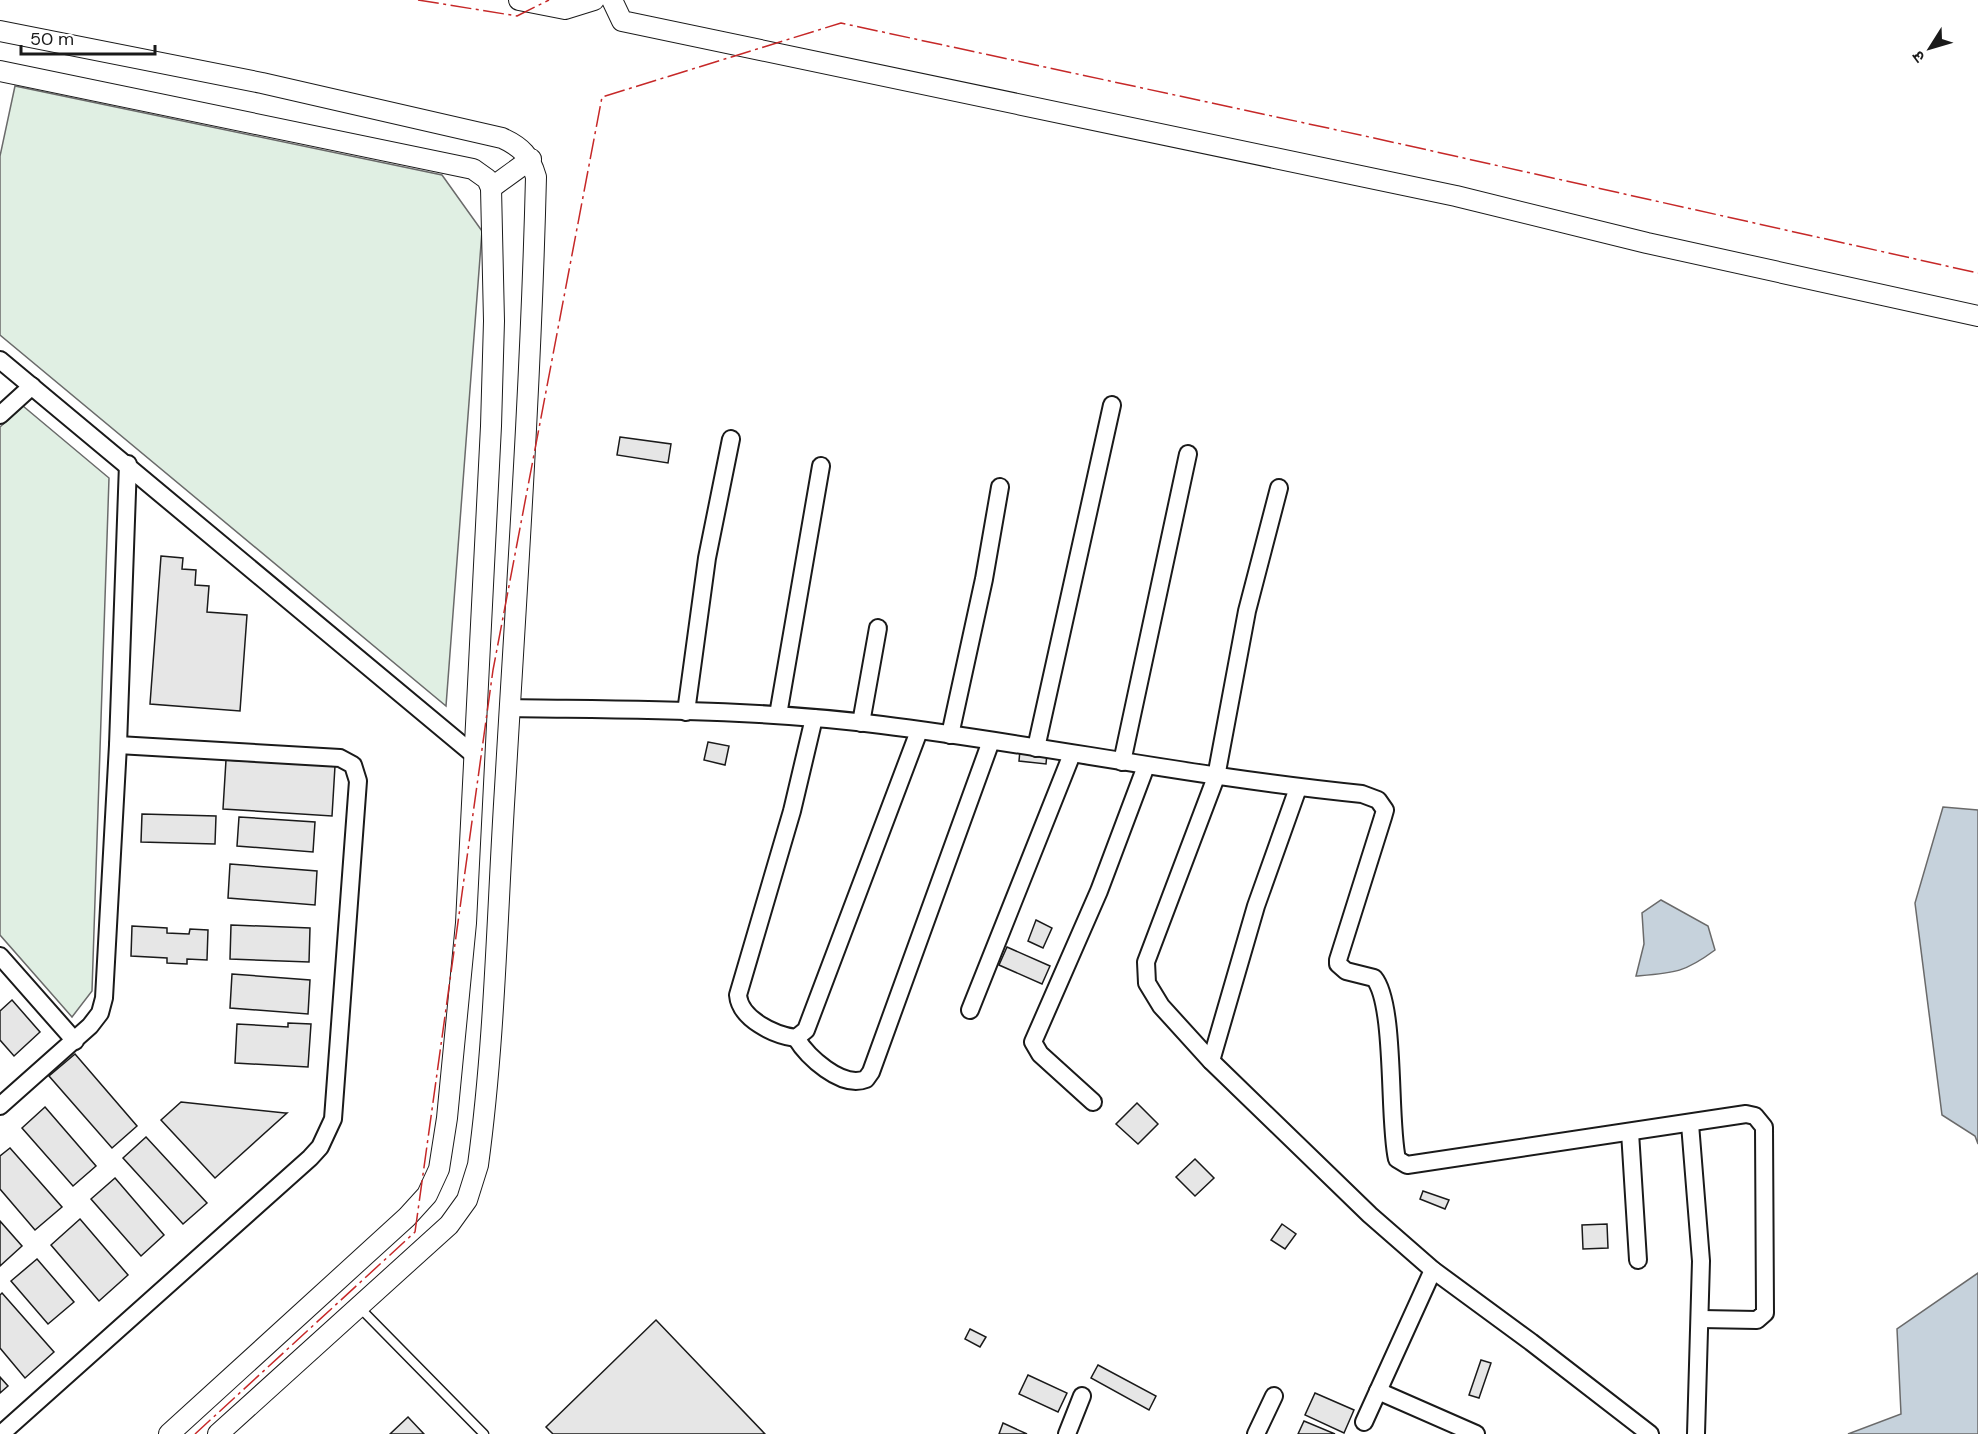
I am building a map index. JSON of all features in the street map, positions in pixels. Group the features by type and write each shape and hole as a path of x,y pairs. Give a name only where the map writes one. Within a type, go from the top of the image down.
{"street":[{"path":"519,0 571,4 594,0"},
{"path":"612,0 622,21 1456,196 1659,246 1978,316"},
{"path":"0,31 389,111 502,138 519,146 531,159 536,177 533,305 499,922 484,1125 476,1175 467,1200 449,1224 218,1434"},
{"path":"0,71 473,169 487,179 491,188 494,321 492,403 466,923 447,1118 435,1183 407,1217 169,1434"},
{"path":"491,188 531,159"},
{"path":"0,360 128,464 473,754"},
{"path":"0,415 32,386"},
{"path":"1036,748 1112,405"},
{"path":"686,712 706,570 731,439"},
{"path":"1122,762 1188,454"},
{"path":"0,1106 75,1041 100,1013 104,998 118,745 128,464"},
{"path":"778,715 821,466"},
{"path":"950,735 984,579 1000,487"},
{"path":"1279,488 1247,611 1216,777 1170,896 1144,972 1150,992 1211,1061 1370,1215 1433,1270 1650,1434"},
{"path":"861,723 878,628"},
{"path":"510,708 778,715 861,723 1216,777 1362,794 1378,800 1385,810 1338,964 1346,970 1374,978 1381,990 1389,1051 1397,1159 1407,1165 1746,1114 1755,1116 1764,1127 1766,1313 1757,1320 1701,1319"},
{"path":"813,718 792,811 738,995 739,1004 747,1016 787,1036 796,1038 810,1058 851,1081 860,1082 871,1072 991,741"},
{"path":"796,1038 806,1030 919,731"},
{"path":"1,1434 310,1158 320,1147 333,1119 358,781 353,765 340,758 118,745"},
{"path":"970,1011 1072,754"},
{"path":"1093,1102 1040,1054 1033,1042 1099,891 1146,766"},
{"path":"1211,1061 1256,906 1298,788"},
{"path":"0,956 75,1041"},
{"path":"1690,1124 1700,1230 1701,1319 1696,1434"},
{"path":"1630,1132 1638,1260"},
{"path":"1365,1422 1433,1270"},
{"path":"1378,1391 1476,1434"},
{"path":"1067,1434 1082,1396"},
{"path":"1256,1434 1274,1396"}],"lane":[{"path":"358,1305 484,1434"}],"green space":[{"path":"15,86 442,175 482,231 446,706 0,335 0,156"},
{"path":"23,406 109,478 92,991 72,1017 0,935 0,427"}],"shaded area":[{"path":"1943,807 1978,810 1978,1144 1975,1136 1942,1115 1915,903"},
{"path":"1661,900 1708,926 1715,950 1678,971 1636,976 1644,944 1642,913"},
{"path":"1978,1273 1978,1434 1848,1434 1901,1414 1897,1329"}],"building":[{"path":"620,437 671,444 668,463 617,455"},
{"path":"161,556 183,558 182,569 196,570 195,585 209,586 207,612 247,615 240,711 150,704"},
{"path":"708,742 729,746 725,765 704,760"},
{"path":"1020,750 1047,753 1046,764 1019,761"},
{"path":"226,760 335,766 332,816 223,809"},
{"path":"142,814 216,816 215,844 141,842"},
{"path":"239,817 315,822 313,852 237,846"},
{"path":"230,864 317,871 315,905 228,898"},
{"path":"1036,920 1052,928 1043,948 1028,941"},
{"path":"231,925 310,928 309,962 230,959"},
{"path":"132,926 167,928 167,933 189,934 190,929 208,930 207,960 187,959 187,964 167,963 167,958 131,956"},
{"path":"1007,947 1050,966 1042,984 999,965"},
{"path":"232,974 310,980 308,1014 230,1008"},
{"path":"12,1000 40,1032 14,1056 0,1040 0,1011"},
{"path":"288,1023 311,1024 308,1067 235,1063 237,1024 288,1027"},
{"path":"75,1054 137,1126 112,1148 49,1076"},
{"path":"181,1102 287,1113 215,1178 161,1120"},
{"path":"1137,1103 1158,1124 1138,1144 1116,1124"},
{"path":"45,1107 96,1166 73,1186 22,1128"},
{"path":"146,1137 207,1203 183,1224 123,1158"},
{"path":"10,1148 62,1207 35,1230 0,1189 0,1156"},
{"path":"1195,1159 1214,1178 1195,1196 1176,1177"},
{"path":"115,1178 164,1235 141,1256 91,1199"},
{"path":"1423,1191 1449,1200 1445,1209 1420,1199"},
{"path":"80,1219 128,1275 99,1301 51,1245"},
{"path":"0,1221 22,1246 0,1266"},
{"path":"1282,1224 1296,1234 1285,1249 1271,1240"},
{"path":"1607,1224 1608,1248 1583,1249 1582,1225"},
{"path":"37,1259 74,1302 48,1324 11,1281"},
{"path":"2,1293 54,1352 25,1378 0,1348 0,1295"},
{"path":"656,1320 765,1434 553,1434 546,1427"},
{"path":"970,1329 986,1337 980,1347 965,1339"},
{"path":"1481,1360 1491,1363 1479,1398 1469,1395"},
{"path":"1098,1365 1156,1396 1149,1410 1091,1378"},
{"path":"1028,1375 1067,1393 1058,1412 1019,1394"},
{"path":"0,1377 8,1386 0,1393"},
{"path":"1315,1393 1354,1410 1344,1433 1305,1415"},
{"path":"408,1417 424,1434 390,1434"},
{"path":"1304,1421 1335,1434 1298,1434"},
{"path":"1003,1423 1027,1434 999,1434"}],"power":[{"path":"418,0 517,16 549,0"},
{"path":"195,1434 415,1232 493,670 602,97 841,23 1374,138 1978,273"}]}
